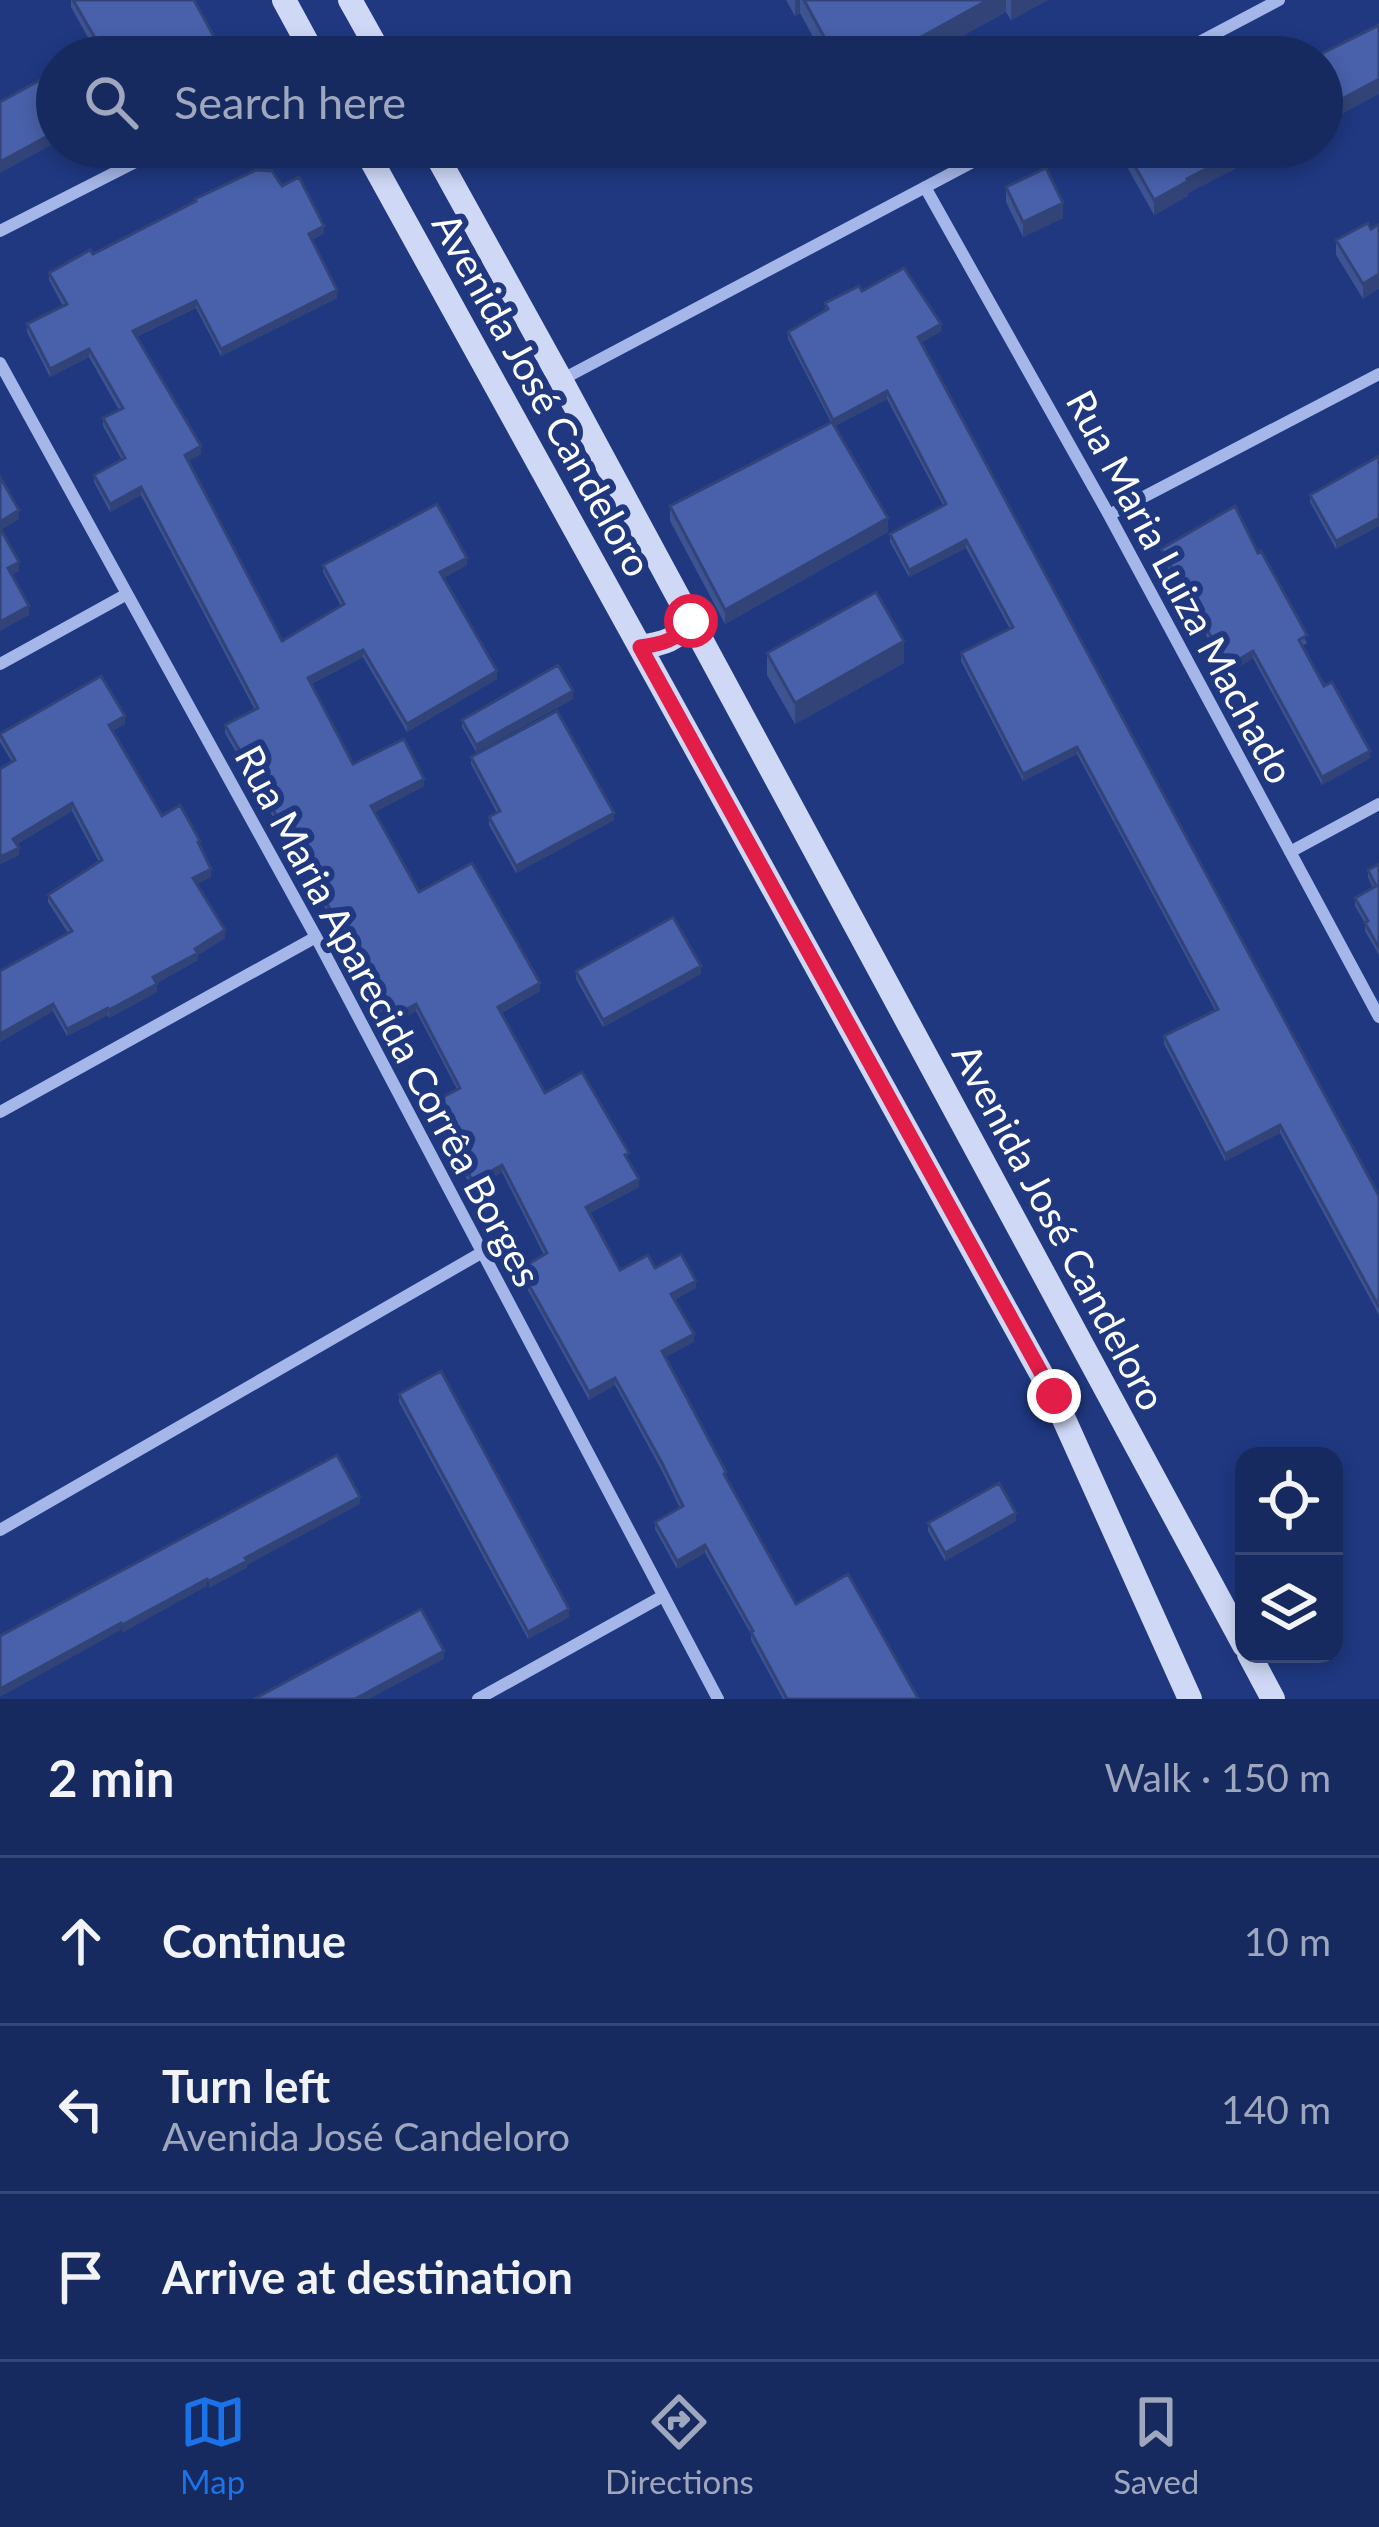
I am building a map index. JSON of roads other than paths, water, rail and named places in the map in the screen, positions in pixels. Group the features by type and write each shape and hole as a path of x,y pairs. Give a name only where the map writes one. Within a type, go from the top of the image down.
{"street":[{"path":"284,0 304,36"},
{"path":"350,0 370,36"},
{"path":"1211,36 1279,0"},
{"path":"0,231 124,168"},
{"name":"Avenida José Candeloro","path":"376,168 1054,1396 1190,1699"},
{"name":"Avenida José Candeloro","path":"444,168 1235,1628"},
{"path":"561,380 962,168"},
{"name":"Rua Maria Luiza Machado","path":"925,188 1109,515 1379,1017"},
{"name":"Rua Maria Aparecida Corrêa Borges","path":"0,363 316,937 718,1699"},
{"path":"1109,515 1379,374"},
{"path":"0,664 127,594"},
{"path":"640,647 679,637 691,621"},
{"path":"1289,852 1379,804"},
{"path":"0,1112 316,937"},
{"path":"0,1530 481,1253"},
{"path":"478,1699 663,1596"},
{"path":"1254,1663 1273,1699"}]}
